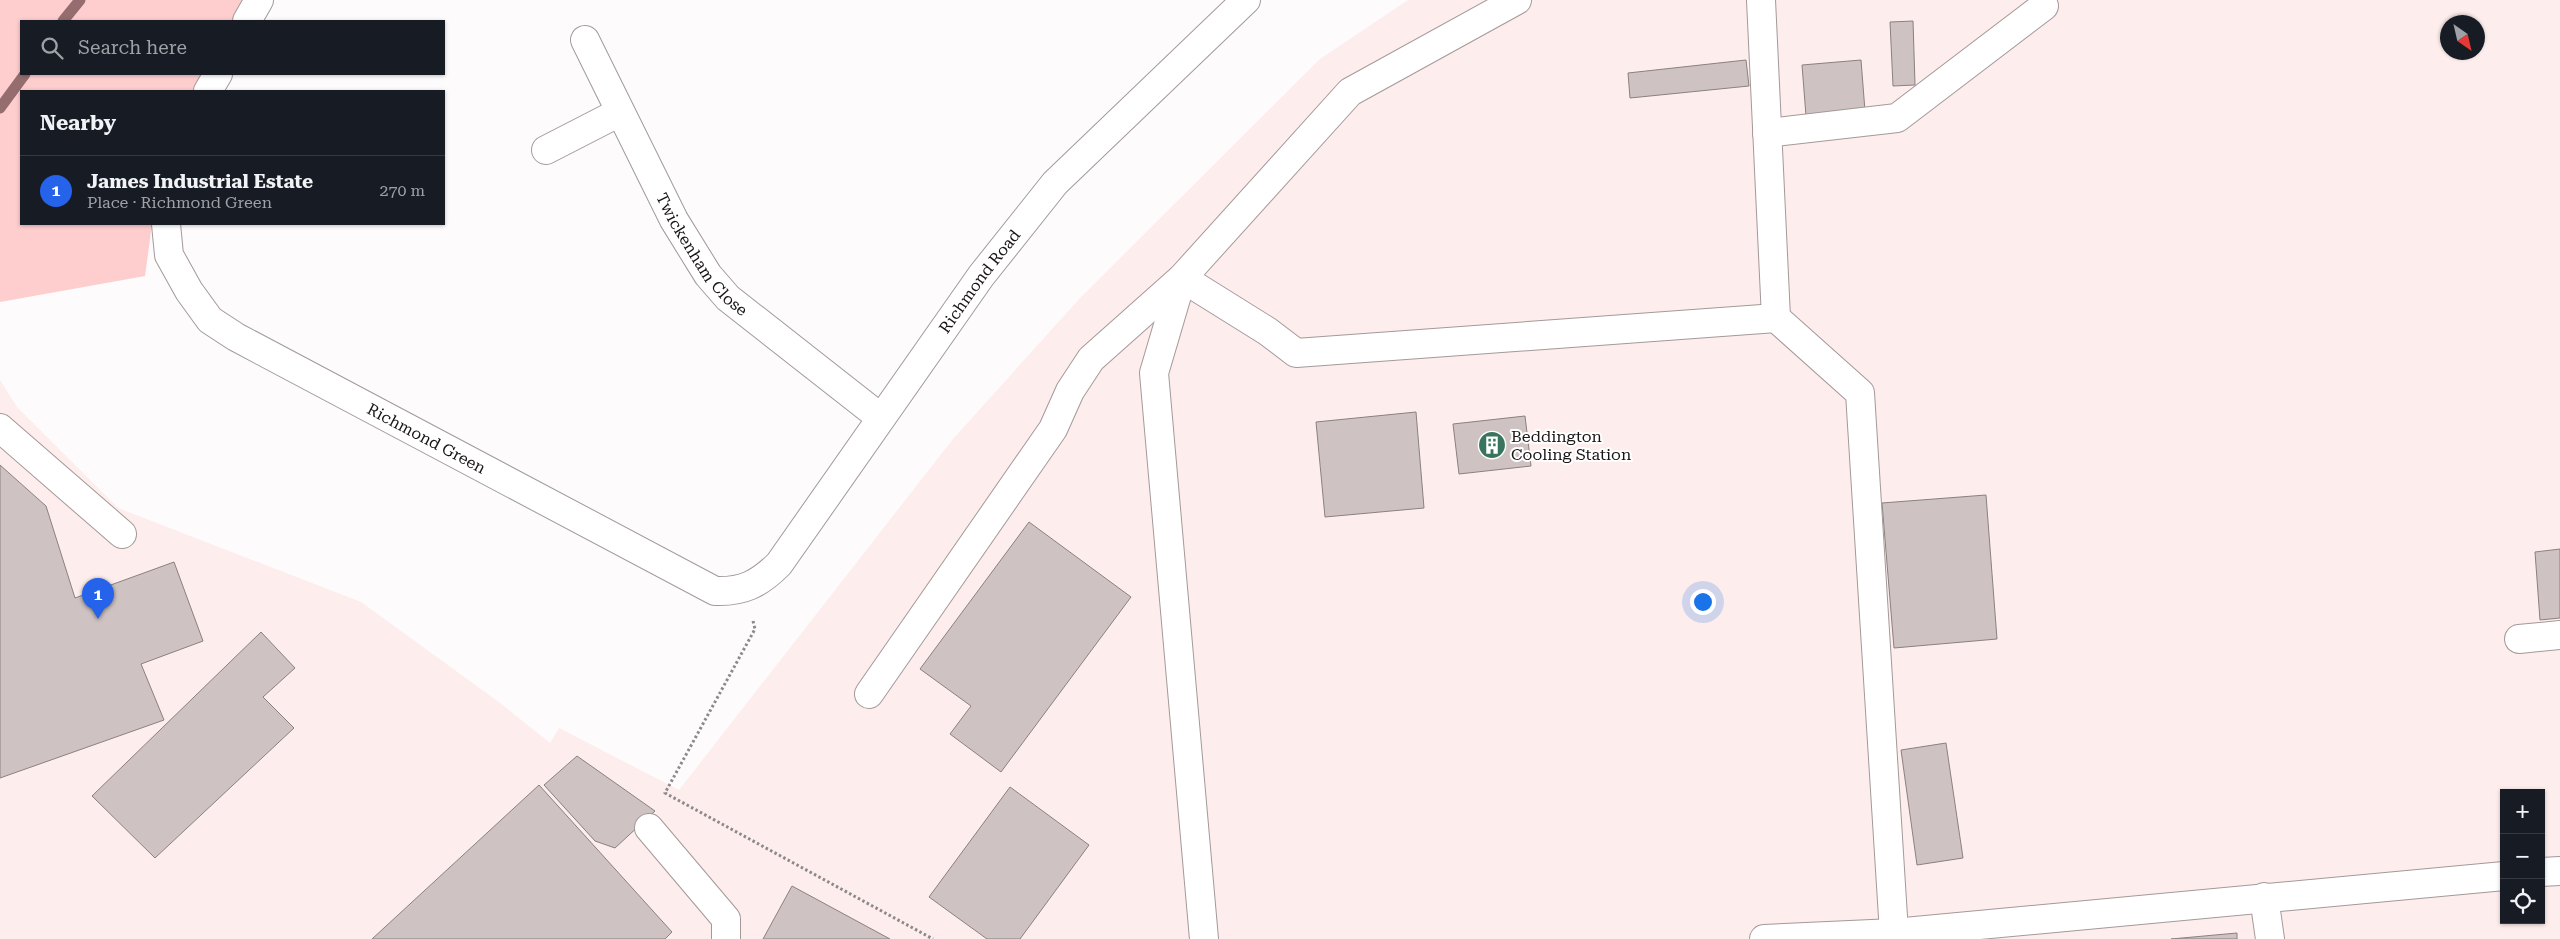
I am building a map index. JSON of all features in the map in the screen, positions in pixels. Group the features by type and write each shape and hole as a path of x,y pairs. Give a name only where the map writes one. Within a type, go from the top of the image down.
{"street":[{"path":"248,20 259,0"},
{"name":"Richmond Road","path":"745,589 764,580 779,564 981,276 1055,183 1246,0"},
{"path":"869,694 1053,429 1070,391 1091,359 1182,278 1350,92 1517,0"},
{"path":"1761,0 1776,318 1860,393 1894,932"},
{"path":"1767,133 1897,118 2044,6"},
{"name":"Twickenham Close","path":"585,40 674,220 708,275 728,298 881,418"},
{"path":"209,90 217,75"},
{"path":"546,150 620,112"},
{"name":"Richmond Green","path":"166,225 169,255 189,291 210,320 236,337 715,591 745,589"},
{"path":"1182,278 1267,331 1296,353 1776,318"},
{"path":"1182,278 1154,373 1204,939"},
{"path":"0,428 122,534"},
{"path":"2519,639 2560,635"},
{"path":"649,828 726,919 726,939"},
{"path":"2545,872 2560,871"},
{"path":"1764,939 1894,932 2500,876"},
{"path":"2264,897 2270,939"}],"path":[{"path":"745,589 756,630 665,792 933,939"}],"shaded area":[{"path":"0,0 255,0 244,20 20,20 20,75 213,75 205,90 20,90 20,225 152,225 145,276 0,302"},
{"path":"1408,0 2560,0 2560,939 0,939 0,380 17,407 118,508 361,602 500,703 550,743 559,728 679,790 953,439 1081,297 1320,59"}],"building":[{"path":"1913,21 1915,85 1893,86 1890,22"},
{"path":"1746,60 1749,86 1630,98 1628,73"},
{"path":"1861,60 1865,111 1806,116 1802,65"},
{"path":"1416,412 1424,508 1325,517 1316,422"},
{"name":"Beddington Cooling Station","path":"1525,416 1531,466 1459,474 1453,424"},
{"path":"0,465 46,506 75,598 174,562 203,641 141,664 164,720 0,778"},
{"path":"1986,495 1997,639 1894,648 1882,503"},
{"path":"1029,522 1131,597 1001,772 950,734 971,706 920,669"},
{"path":"2560,549 2560,618 2540,620 2535,552"},
{"path":"261,632 295,668 263,697 294,728 155,858 92,796"},
{"path":"1946,743 1963,858 1917,865 1901,750"},
{"path":"577,756 655,811 615,848 595,841 544,785"},
{"path":"539,785 672,932 665,939 372,939"},
{"path":"1010,787 1089,845 1020,939 987,939 929,897"},
{"path":"792,886 890,939 763,939"},
{"path":"2237,933 2237,939 2171,939"}],"waterway":[{"path":"64,20 80,0"},
{"path":"0,108 24,75"}],"place":[{"name":"Beddington Cooling Station","path":"1492,445"},
{"name":"James Industrial Estate","path":"98,619"}]}
